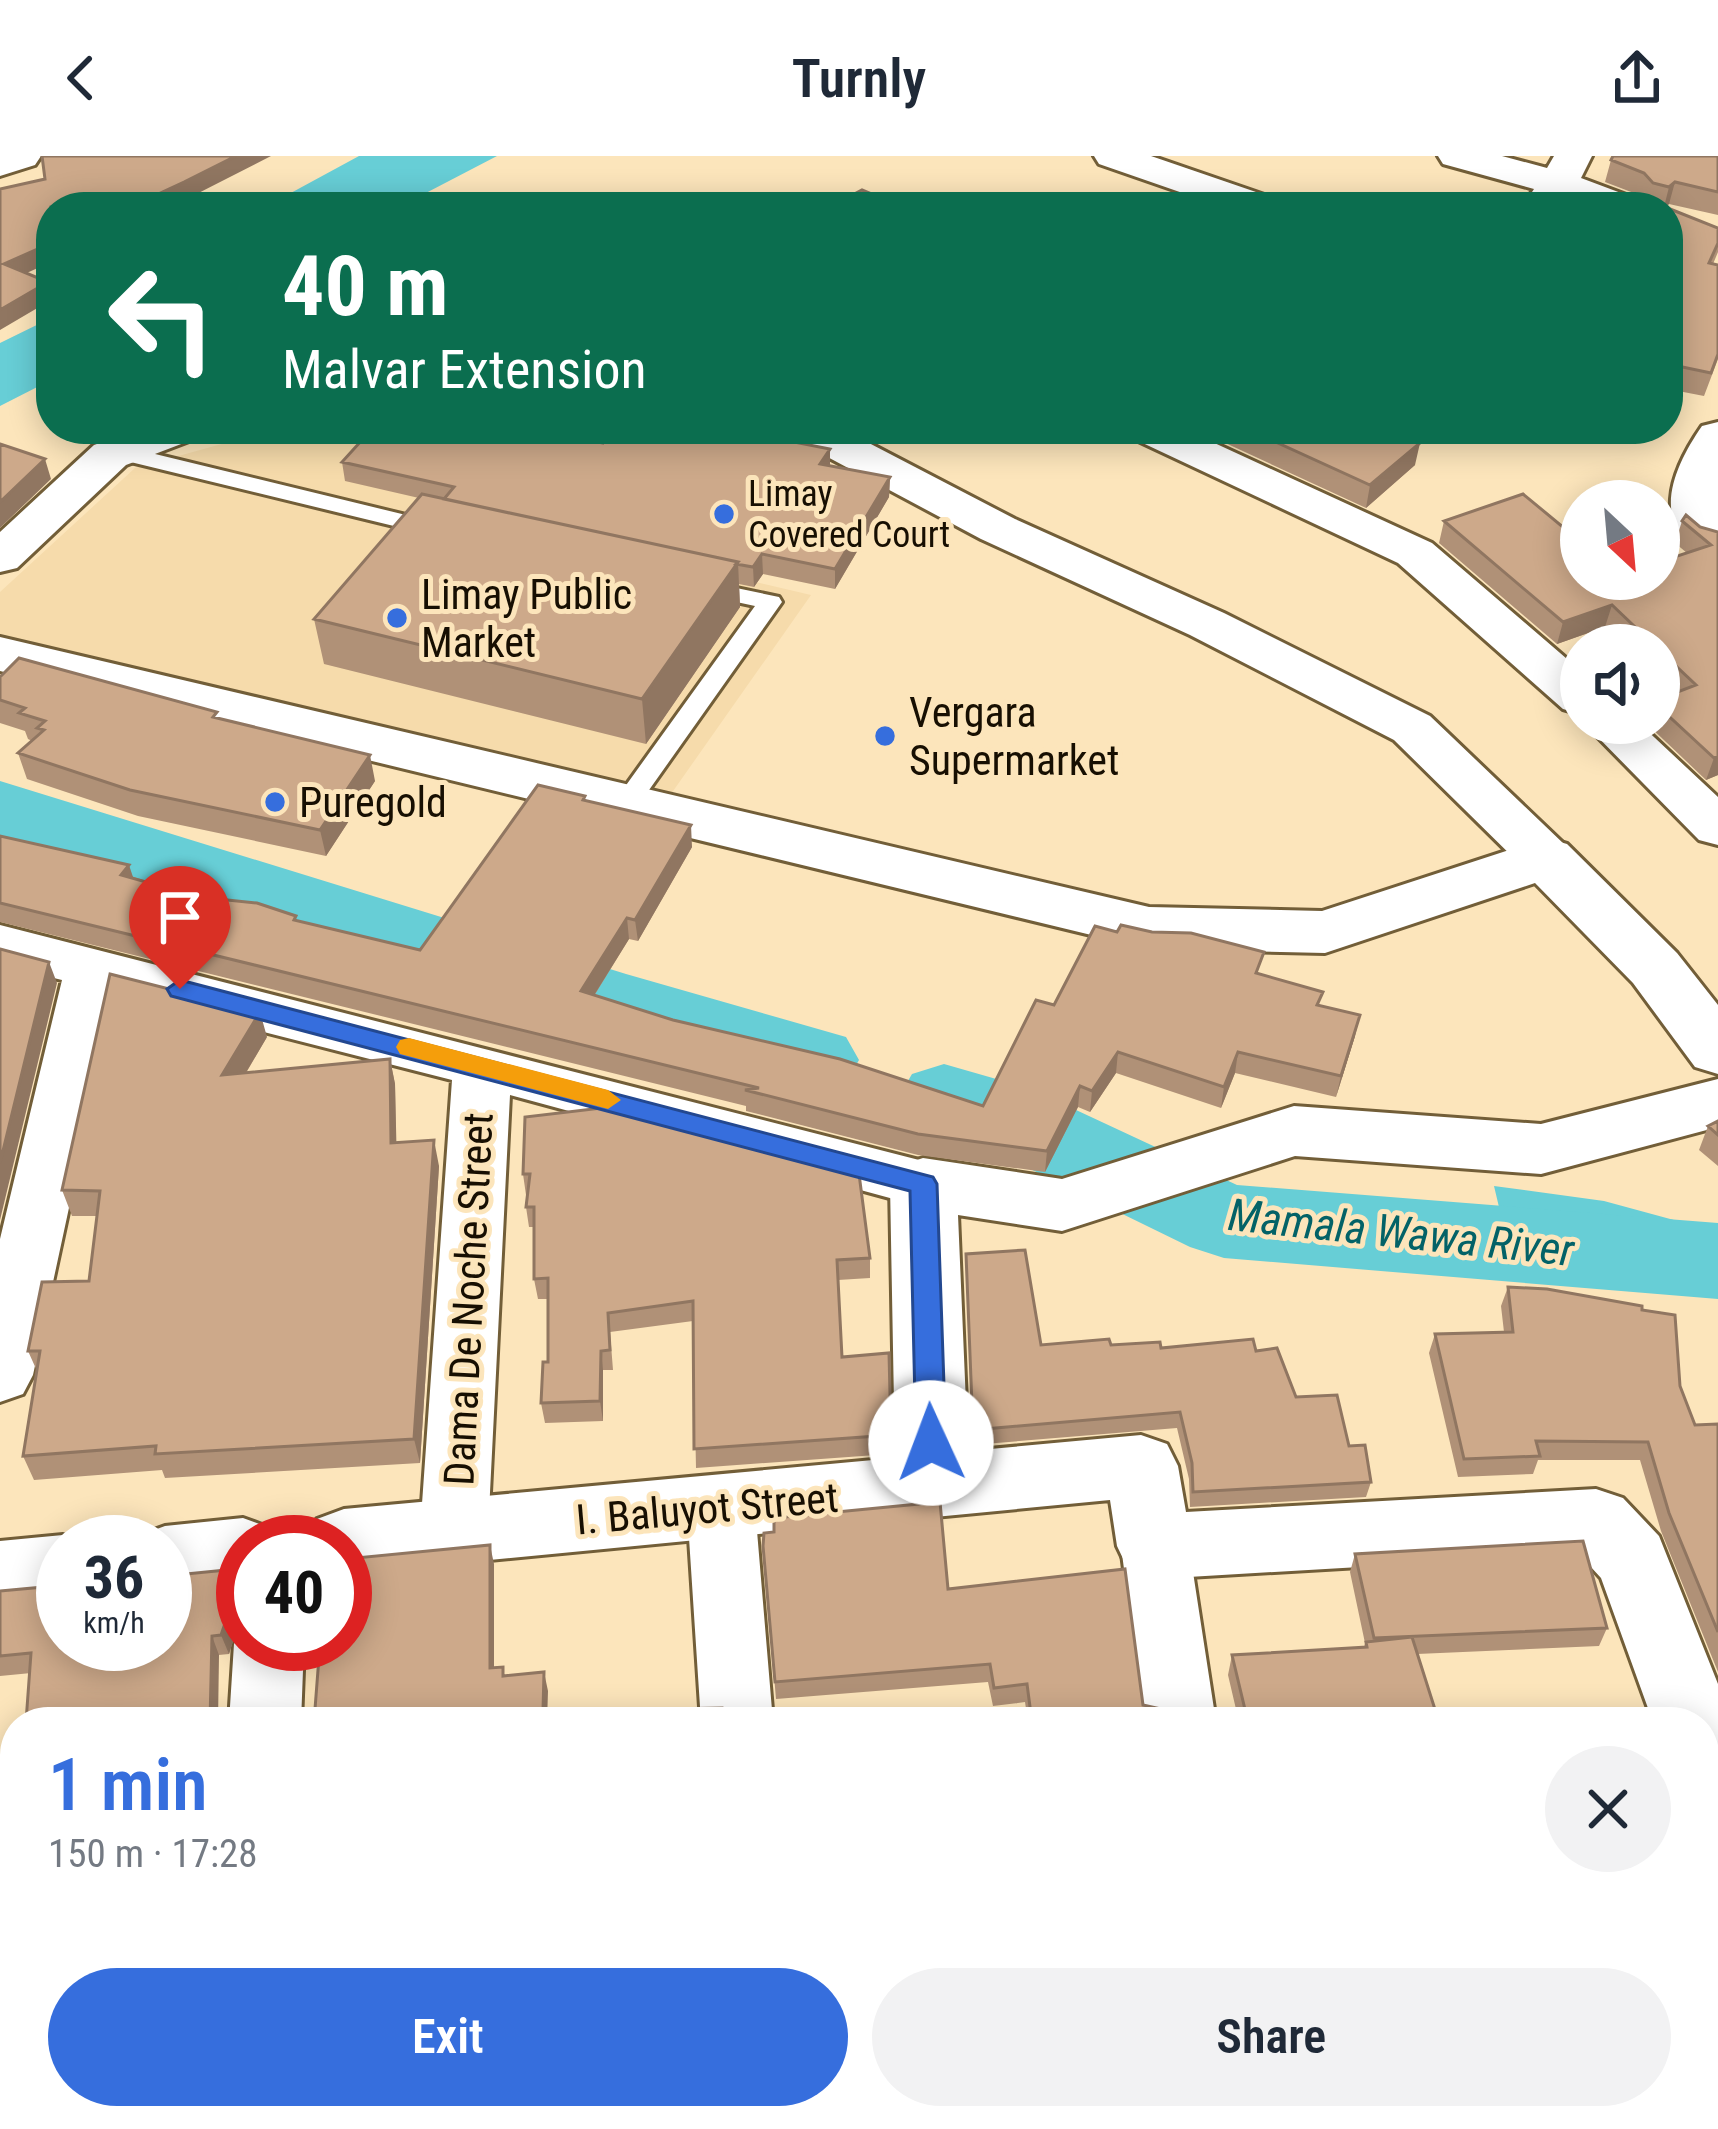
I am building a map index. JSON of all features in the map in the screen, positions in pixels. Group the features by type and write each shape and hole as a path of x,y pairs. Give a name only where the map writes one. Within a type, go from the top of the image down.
{"street":[{"path":"0,163 20,156"},
{"path":"1113,156 1218,192"},
{"path":"1457,156 1558,182"},
{"path":"1718,435 1692,482 1697,520 1718,539"},
{"path":"0,558 118,452 140,444"},
{"path":"836,444 998,529 1207,624 1412,728 1655,968 1718,1051"},
{"path":"1180,444 1415,554 1560,680"},
{"path":"0,654 1149,928 1325,932 1546,858"},
{"path":"1631,744 1718,827"},
{"path":"0,945 482,1066 923,1184 1062,1205 1294,1131 1541,1149 1718,1103"},
{"path":"0,1375 93,967"},
{"name":"Dama De Noche Street","path":"454,1532 482,1066"},
{"path":"923,1184 933,1486"},
{"name":"I. Baluyot Street","path":"372,1539 1141,1466 1155,1546"},
{"path":"721,1508 735,1707"},
{"path":"1178,1707 1155,1546 1596,1521 1632,1559 1687,1707"},
{"path":"0,1574 36,1571"},
{"path":"266,1707 268,1671"}],"lane":[{"path":"118,452 459,535"},
{"path":"628,801 770,602 682,584"}],"shaded area":[{"name":"Limay Public Market","path":"222,444 605,444 536,531 811,595 671,794 0,640 0,592 135,468"}],"water":[{"path":"359,156 497,156 428,192 293,192"},
{"path":"36,325 36,388 0,406 0,343"},
{"path":"1494,1186 1604,1201 1718,1232 1718,1290 1516,1279"}],"building":[{"path":"42,156 236,156 161,192 36,192 36,250 4,264 36,277 36,289 0,310 0,189 45,179"},
{"path":"1613,156 1718,156 1718,192 1675,182 1669,187 1653,183 1644,173 1611,160"},
{"path":"1683,214 1718,228 1718,243 1709,263 1718,265 1718,354 1711,373 1683,367"},
{"path":"0,444 45,459 0,502"},
{"name":"Limay Covered Court","path":"358,444 804,444 830,449 820,464 890,477 835,569 762,554 753,567 444,499 454,487 342,462"},
{"path":"1280,444 1419,444 1370,485"},
{"path":"422,494 738,562 642,699 314,619"},
{"path":"1523,494 1560,525 1560,600 1680,600 1680,555 1711,545 1682,521 1686,515 1700,527 1718,532 1718,756 1714,758 1680,726 1680,691 1696,685 1680,670 1680,624 1632,624 1612,605 1563,622 1444,521"},
{"path":"19,658 217,712 213,717 370,755 320,830 130,790 18,753 44,730 37,728 45,721 19,713 25,708 0,700 0,677"},
{"path":"538,785 691,825 635,920 627,918 581,991 673,1020 840,1059 983,1106 1036,1000 1054,1005 1095,926 1117,932 1121,925 1191,933 1264,952 1256,973 1323,992 1317,1005 1360,1015 1341,1076 1238,1052 1224,1087 1118,1052 1092,1091 1080,1086 1047,1151 918,1134 745,1090 759,1088 0,903 0,836 129,865 121,875 199,897 257,903 296,916 294,920 420,950"},
{"path":"0,949 49,962 0,1163"},
{"path":"110,974 260,1012 222,1075 390,1059 391,1143 434,1140 414,1439 155,1454 156,1446 23,1456 40,1351 28,1351 42,1282 89,1281 100,1191 62,1190"},
{"path":"610,1107 859,1174 870,1258 837,1260 842,1357 889,1353 891,1435 694,1449 693,1301 608,1313 610,1350 601,1351 600,1401 541,1403 543,1362 548,1362 548,1278 534,1279 534,1207 526,1207 530,1174 523,1174 525,1117"},
{"path":"1025,1250 1041,1345 1109,1339 1111,1345 1160,1342 1161,1348 1253,1339 1256,1351 1277,1348 1296,1397 1337,1395 1349,1446 1365,1445 1371,1482 1193,1492 1192,1463 1180,1412 973,1430 966,1254"},
{"path":"1508,1287 1547,1289 1675,1315 1680,1386 1695,1425 1718,1424 1718,1632 1669,1513 1648,1442 1536,1441 1540,1456 1464,1459 1435,1334 1513,1332"},
{"path":"940,1502 948,1589 1125,1569 1143,1705 1152,1707 1030,1707 1027,1684 994,1688 990,1664 775,1682 763,1546 764,1533 774,1532 774,1518"},
{"path":"1583,1541 1607,1628 1374,1638 1355,1554"},
{"path":"490,1545 490,1668 503,1667 503,1676 544,1672 543,1707 315,1707 318,1671 372,1671 372,1556"},
{"path":"216,1571 210,1707 27,1707 31,1653 0,1656 0,1591 36,1588 36,1671 192,1671 192,1573"},
{"path":"1412,1637 1434,1707 1244,1707 1232,1655 1367,1647 1366,1642"}],"waterway":[{"name":"Mamala Wawa River","path":"0,808 612,1002 814,1060"},
{"name":"Mamala Wawa River","path":"944,1098 998,1113 1224,1221 1718,1261"}],"slow traffic":[{"path":"409,1047 608,1100"}],"place":[{"name":"Limay Covered Court","path":"724,514"},
{"name":"Limay Public Market","path":"397,618"},
{"name":"Vergara Supermarket","path":"885,736"},
{"name":"Puregold","path":"275,802"}],"route":[{"path":"180,989 923,1184 931,1443"}]}
